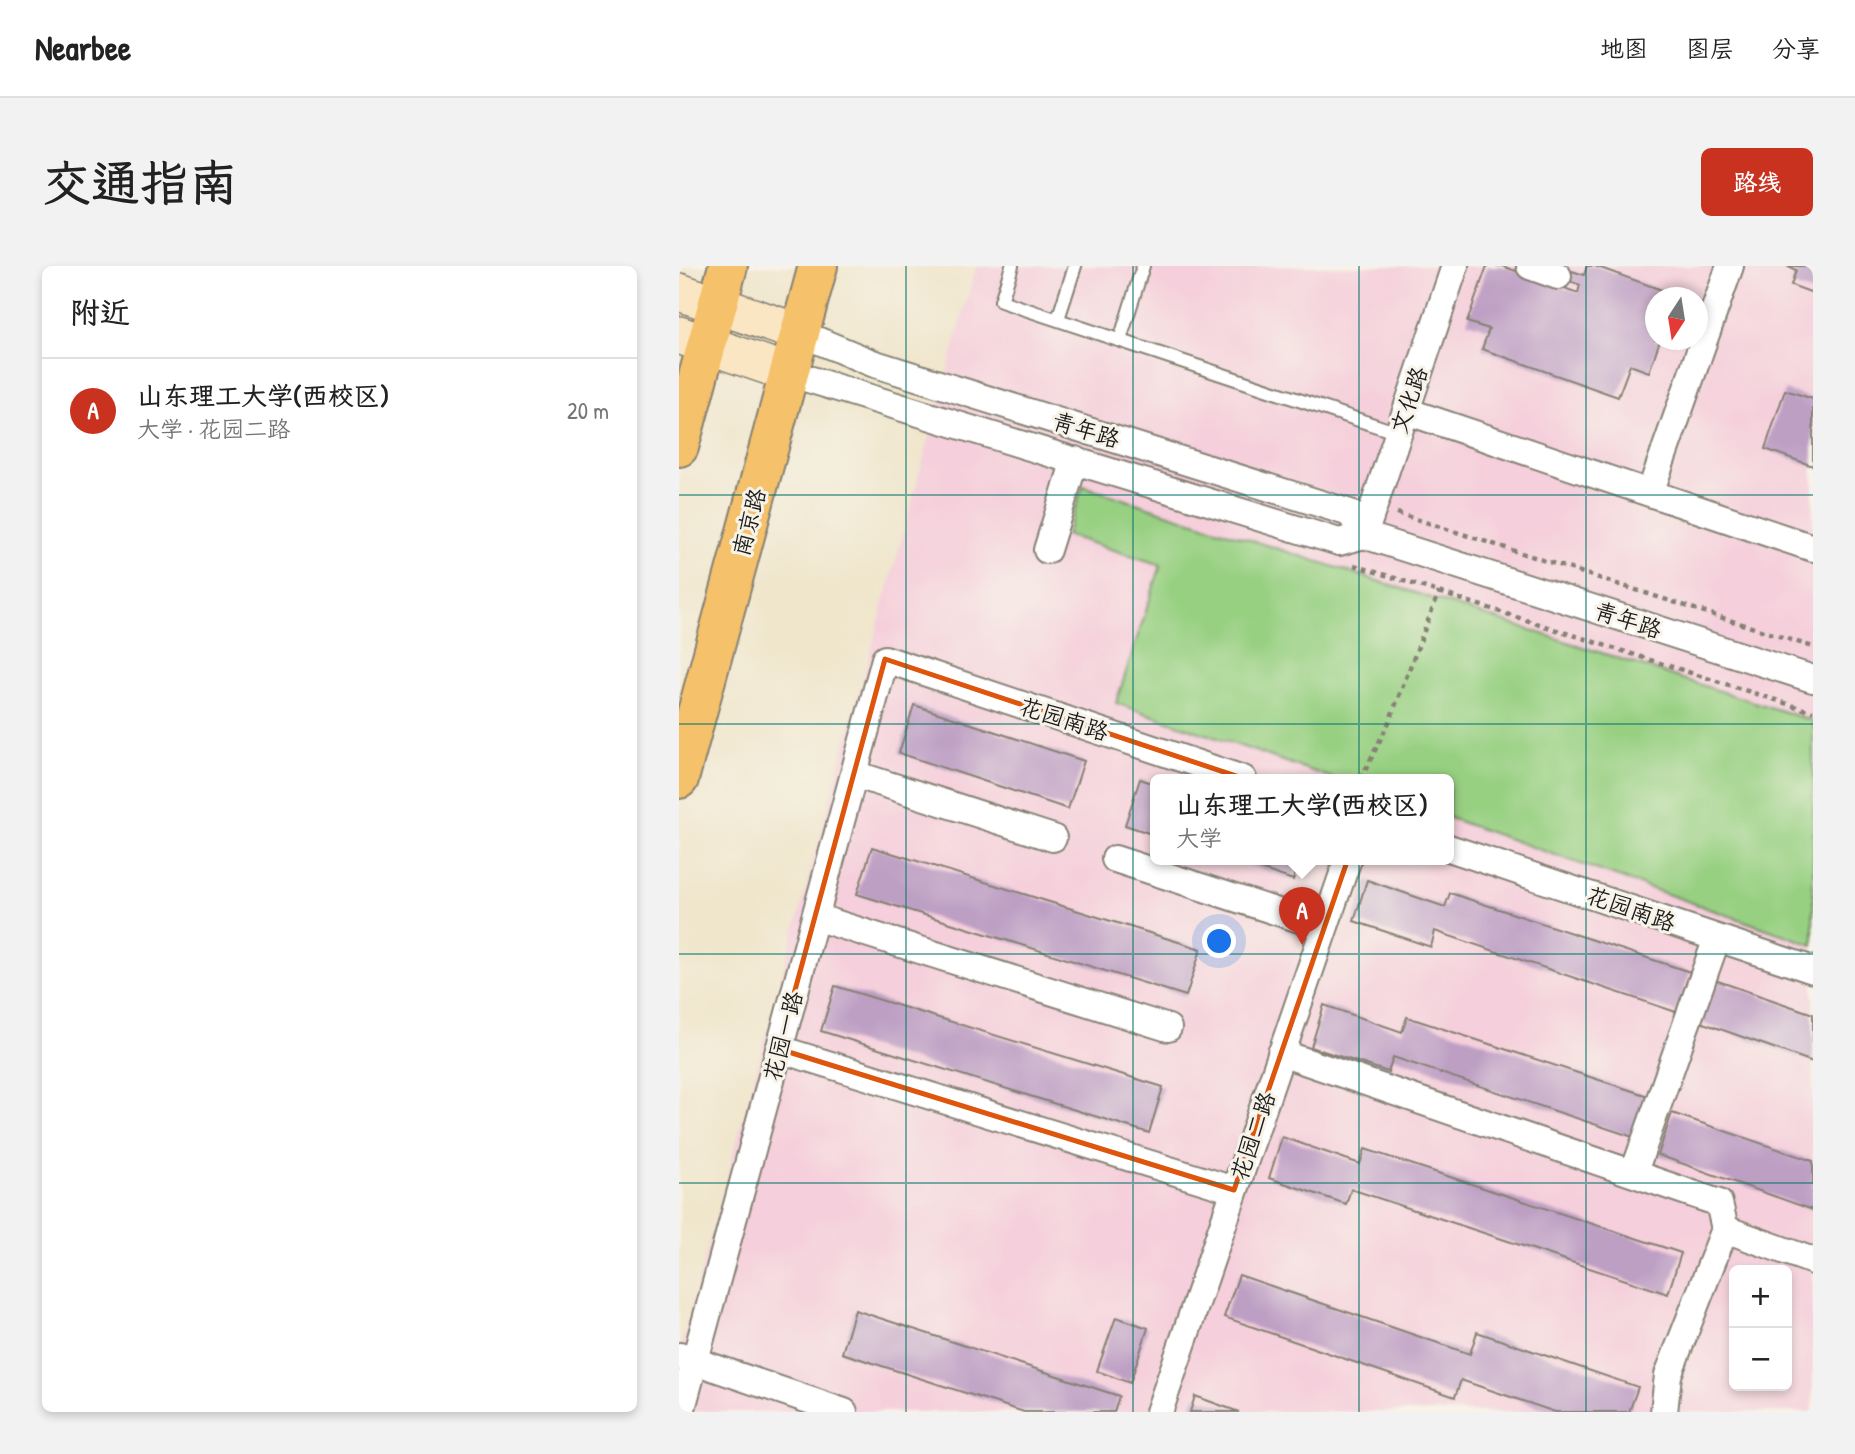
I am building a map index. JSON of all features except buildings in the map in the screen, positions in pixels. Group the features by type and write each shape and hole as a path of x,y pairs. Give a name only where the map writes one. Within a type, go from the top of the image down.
{"main road":[{"path":"679,447 693,340 717,305 728,266"},
{"name":"南京路","path":"679,779 818,266"},
{"path":"679,292 800,333"},
{"path":"693,340 789,373"}],"street":[{"name":"文化路","path":"1364,535 1455,266"},
{"path":"1530,266 1558,276"},
{"path":"1650,493 1730,266"},
{"name":"青年路","path":"800,333 873,363 1350,513 1364,535"},
{"name":"青年路","path":"789,373 1339,542 1364,535 1813,679"},
{"path":"1402,422 1650,493 1813,548"},
{"path":"1047,550 1075,460"},
{"name":"花园一路","path":"681,1412 687,1358 779,1049 885,659"},
{"name":"花园南路","path":"885,659 1228,774"},
{"path":"854,774 1053,838"},
{"name":"花园南路","path":"1454,850 1813,970"},
{"path":"1115,859 1324,927"},
{"name":"花园二路","path":"1159,1412 1346,865"},
{"path":"815,917 1168,1028"},
{"path":"1634,1172 1717,938"},
{"path":"779,1049 1234,1190"},
{"path":"1282,1053 1719,1203 1725,1229 1668,1375 1664,1412"},
{"path":"1725,1229 1813,1261"},
{"path":"687,1358 844,1412"}],"lane":[{"path":"1011,266 1001,301 1120,340 1402,422"},
{"path":"1058,319 1075,266"},
{"path":"1120,340 1143,266"}],"path":[{"path":"1363,774 1389,722 1439,592"}],"highlighted area":[{"path":"885,659 1362,818 1234,1190 779,1049"}],"shaded area":[{"path":"976,266 1813,266 1813,1412 679,1412 679,1353"}],"green space":[{"path":"1083,486 1813,721 1813,945 1454,820 1454,774 1321,774 1116,703 1161,565 1066,535"}],"place":[{"name":"山东理工大学(西校区)","path":"1302,945"}]}
